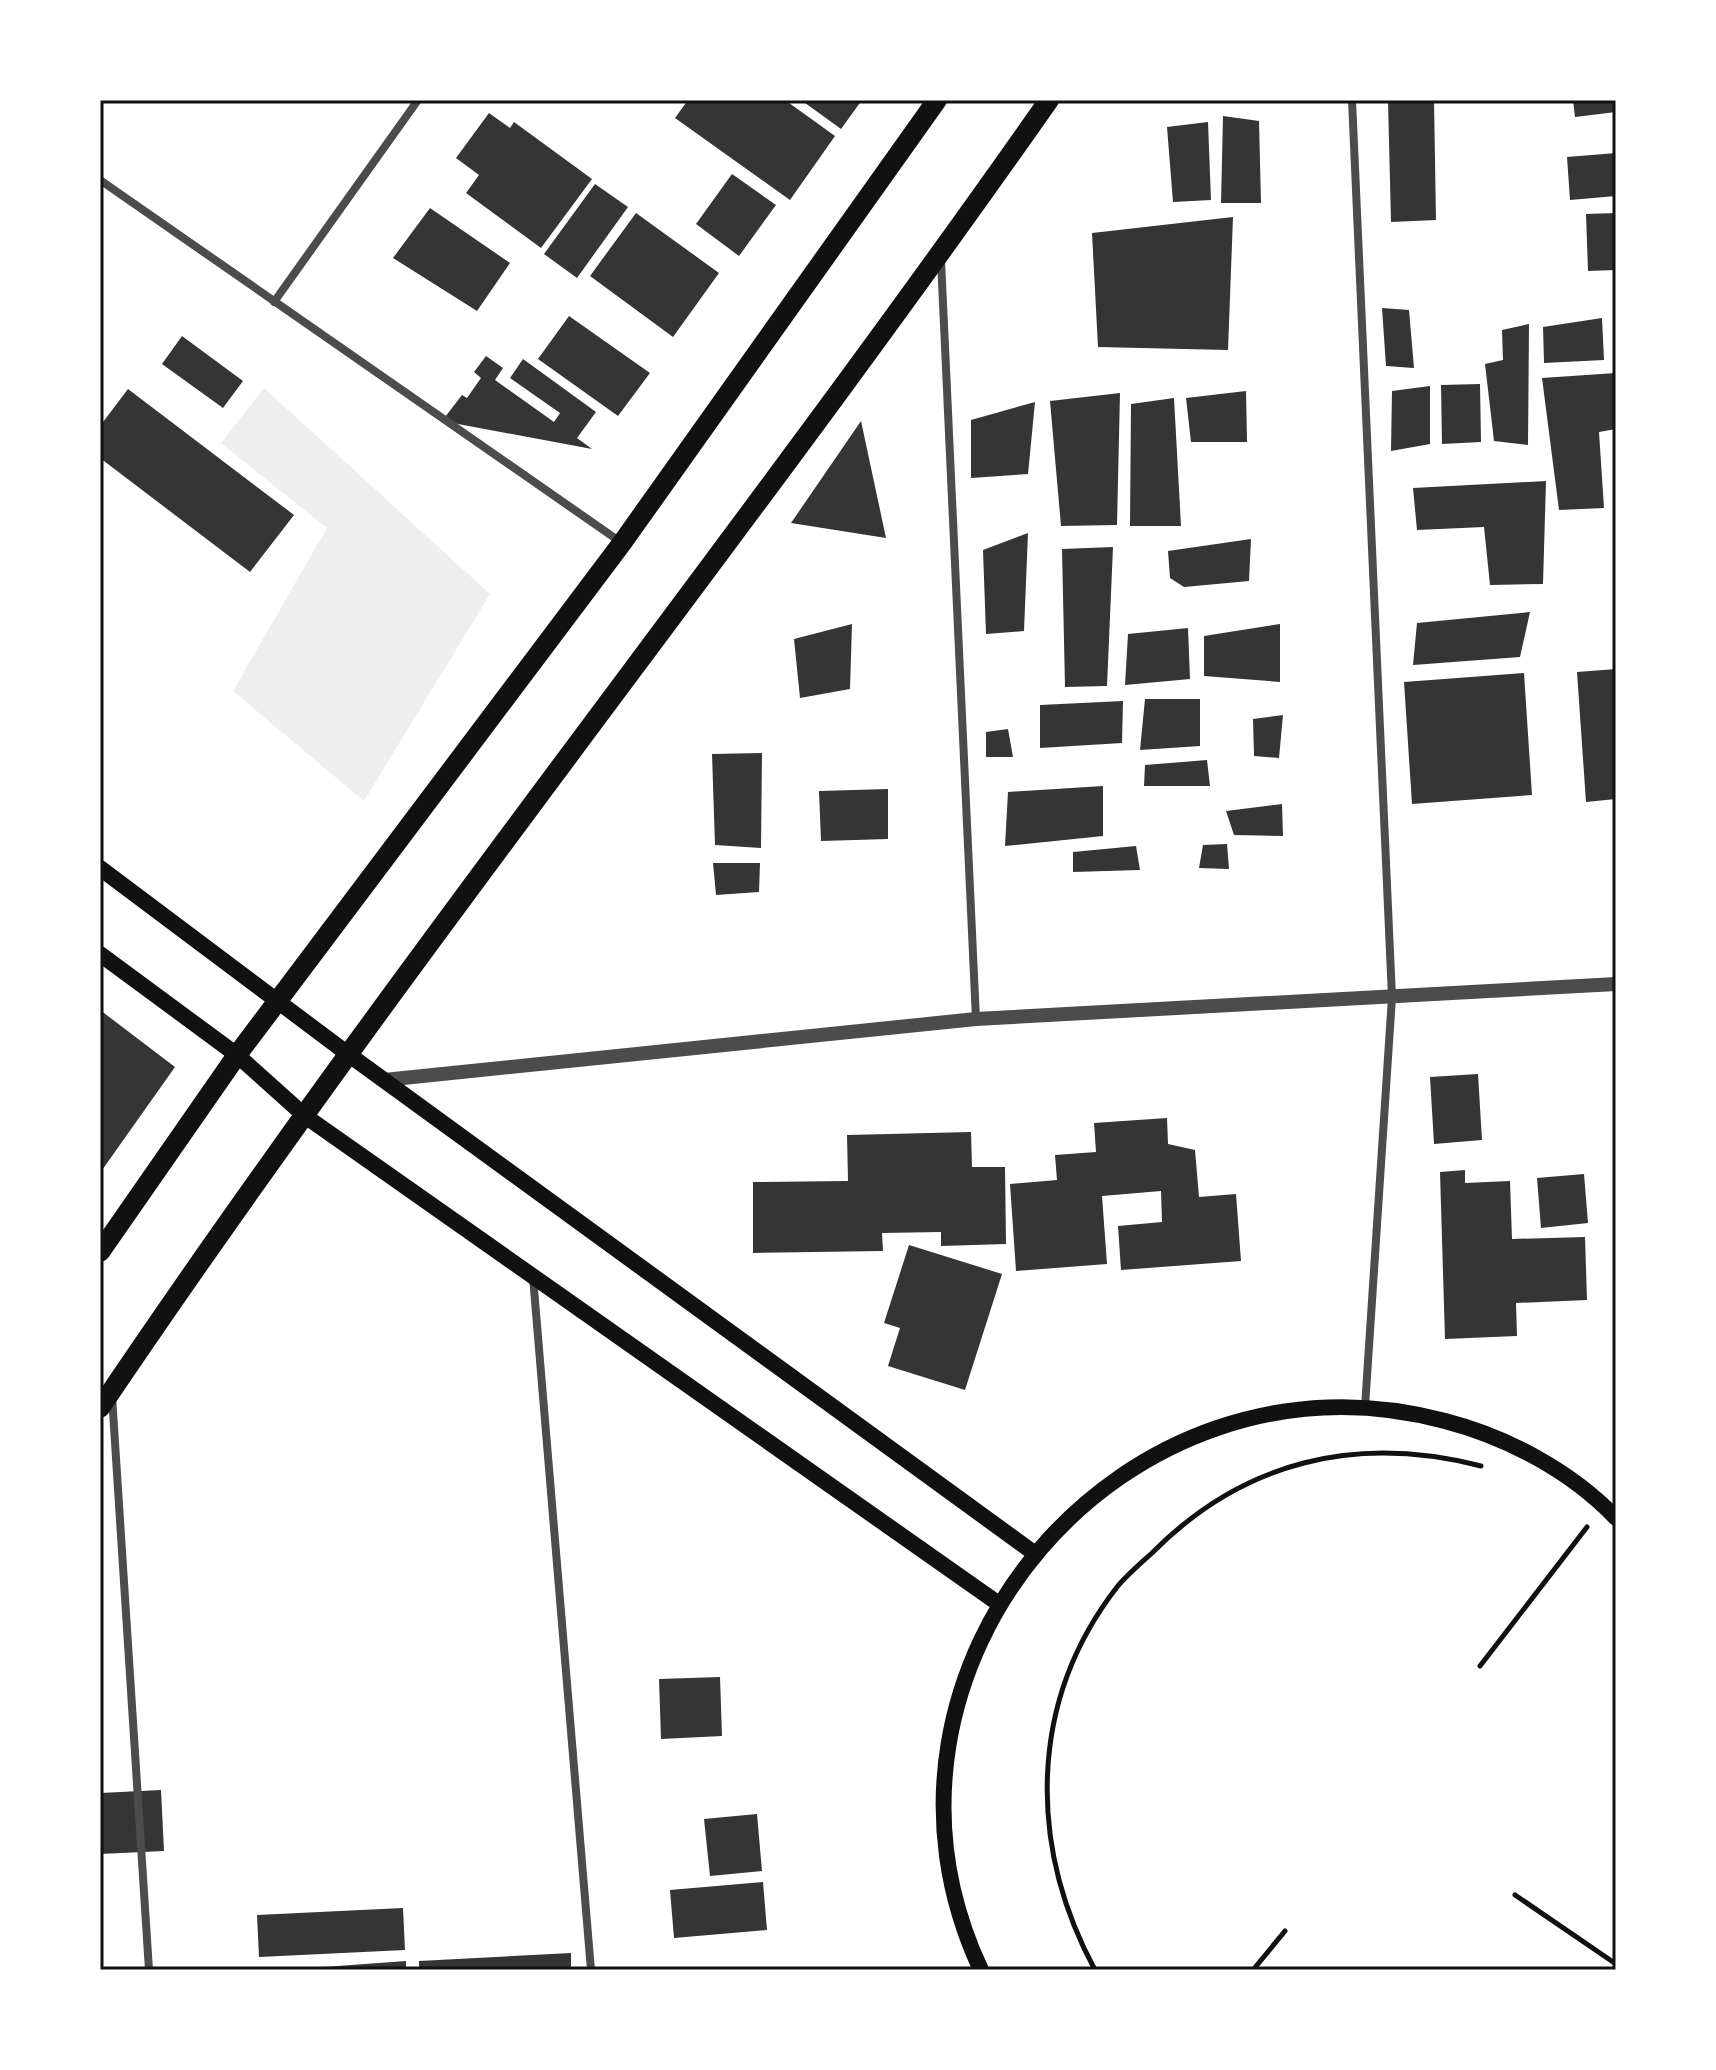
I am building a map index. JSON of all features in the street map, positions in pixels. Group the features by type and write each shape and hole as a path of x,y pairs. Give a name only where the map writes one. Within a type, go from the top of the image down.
{"main road":[{"path":"100,1252 278,999 622,543 937,100"},
{"path":"106,1399 348,1054 940,255 1049,100"},
{"path":"100,868 348,1054 1034,1553"},
{"path":"100,954 237,1055 305,1116 999,1604"},
{"path":"981,1970 954,1889 947,1849 945,1781 952,1726 962,1686 999,1604 1034,1553 1054,1530 1112,1480 1179,1442 1214,1427 1288,1410 1365,1407 1419,1414 1473,1428 1510,1444 1570,1479 1616,1518"}],"street":[{"path":"274,302 418,100"},
{"path":"1352,100 1392,997 1365,1407"},
{"path":"100,180 622,543"},
{"path":"940,255 976,1019"},
{"path":"384,1080 976,1019 1616,984"},
{"path":"533,1276 591,1970"},
{"path":"106,1399 149,1970"}],"path":[{"path":"1095,1970 1077,1936 1057,1878 1047,1801 1049,1754 1057,1709 1072,1665 1093,1623 1119,1585 1185,1519 1224,1494 1267,1475 1311,1461 1357,1454 1403,1453 1449,1458 1494,1469"},
{"path":"1480,1666 1592,1521 1584,1515"},
{"path":"1515,1895 1616,1964"},
{"path":"1253,1970 1285,1931"}],"shaded area":[{"path":"264,388 490,594 364,801 233,691 327,528 221,443"}],"building":[{"path":"688,100 785,100 835,136 790,200 675,118"},
{"path":"801,100 862,100 841,129"},
{"path":"1434,100 1436,220 1391,222 1388,101"},
{"path":"1573,100 1616,100 1616,112 1575,117"},
{"path":"489,113 510,128 514,122 592,179 541,248 466,193 479,175 456,158"},
{"path":"1223,116 1259,121 1261,203 1221,203"},
{"path":"1208,122 1211,200 1173,202 1167,127"},
{"path":"1616,153 1616,196 1570,200 1567,157"},
{"path":"732,174 776,205 739,256 696,224"},
{"path":"595,184 628,207 577,278 544,254"},
{"path":"430,208 510,263 477,311 393,258"},
{"path":"636,213 719,273 673,337 590,276"},
{"path":"1616,213 1616,270 1588,271 1586,214"},
{"path":"1233,217 1228,350 1098,347 1092,233"},
{"path":"1382,308 1409,310 1414,368 1386,366"},
{"path":"569,316 650,373 618,416 538,359"},
{"path":"1602,318 1604,360 1544,363 1543,327"},
{"path":"1529,324 1528,445 1494,441 1485,364 1503,360 1502,330"},
{"path":"182,336 243,381 223,408 162,364"},
{"path":"486,356 503,368 495,380 554,422 560,413 510,378 523,359 596,412 577,438 592,449 442,421 462,395 467,398 481,378 474,372"},
{"path":"1616,373 1616,429 1599,432 1604,508 1559,510 1542,378"},
{"path":"1480,384 1481,442 1442,444 1441,385"},
{"path":"1430,386 1430,444 1391,451 1392,391"},
{"path":"128,389 294,515 250,572 100,458 100,426"},
{"path":"1246,391 1247,442 1191,442 1186,398"},
{"path":"1120,393 1117,525 1061,526 1050,401"},
{"path":"1174,398 1181,526 1130,526 1131,404"},
{"path":"1035,402 1028,474 971,478 971,420"},
{"path":"861,421 886,538 791,523"},
{"path":"1546,481 1543,584 1490,585 1484,527 1417,530 1413,488"},
{"path":"1028,533 1024,631 986,634 983,550"},
{"path":"1251,539 1249,581 1184,587 1170,578 1168,551"},
{"path":"1113,547 1107,686 1065,687 1062,549"},
{"path":"1530,612 1520,657 1413,665 1417,623"},
{"path":"852,624 850,689 800,698 794,639"},
{"path":"1280,624 1280,682 1204,676 1204,636"},
{"path":"1188,628 1190,679 1125,685 1128,634"},
{"path":"1616,669 1616,799 1586,802 1577,672"},
{"path":"1524,673 1532,795 1412,804 1404,682"},
{"path":"1145,699 1200,699 1200,746 1140,750"},
{"path":"1123,701 1122,743 1040,748 1040,705"},
{"path":"1283,715 1279,758 1254,756 1253,719"},
{"path":"1008,729 1013,757 986,757 986,732"},
{"path":"762,753 761,848 715,845 712,754"},
{"path":"1207,760 1210,786 1144,786 1145,765"},
{"path":"1103,786 1103,836 1005,846 1008,792"},
{"path":"888,789 888,839 821,841 819,791"},
{"path":"1282,804 1283,836 1234,835 1226,811"},
{"path":"1227,844 1229,869 1199,868 1203,845"},
{"path":"1136,846 1140,870 1073,872 1073,852"},
{"path":"713,863 760,863 759,892 716,895"},
{"path":"100,1010 175,1067 100,1173"},
{"path":"1478,1074 1482,1140 1434,1144 1430,1077"},
{"path":"1167,1118 1168,1144 1195,1150 1199,1197 1236,1194 1241,1261 1121,1270 1118,1226 1162,1222 1161,1191 1102,1196 1107,1264 1016,1271 1010,1184 1057,1180 1055,1155 1096,1152 1094,1123"},
{"path":"971,1132 972,1167 1005,1167 1006,1244 941,1246 941,1232 882,1233 883,1251 753,1253 753,1182 848,1181 847,1135"},
{"path":"1465,1170 1465,1183 1510,1181 1512,1239 1585,1237 1587,1300 1516,1303 1517,1336 1445,1339 1440,1172"},
{"path":"1584,1174 1588,1223 1541,1228 1537,1178"},
{"path":"909,1245 1002,1274 965,1390 888,1366 900,1328 884,1323"},
{"path":"720,1677 722,1736 661,1739 659,1679"},
{"path":"161,1790 164,1851 100,1854 100,1793"},
{"path":"757,1814 762,1871 710,1876 704,1819"},
{"path":"763,1882 767,1930 674,1938 670,1890"},
{"path":"403,1908 405,1950 259,1957 257,1915"},
{"path":"571,1953 571,1970 419,1970 419,1961"},
{"path":"406,1961 406,1970 310,1970 310,1968"}]}
